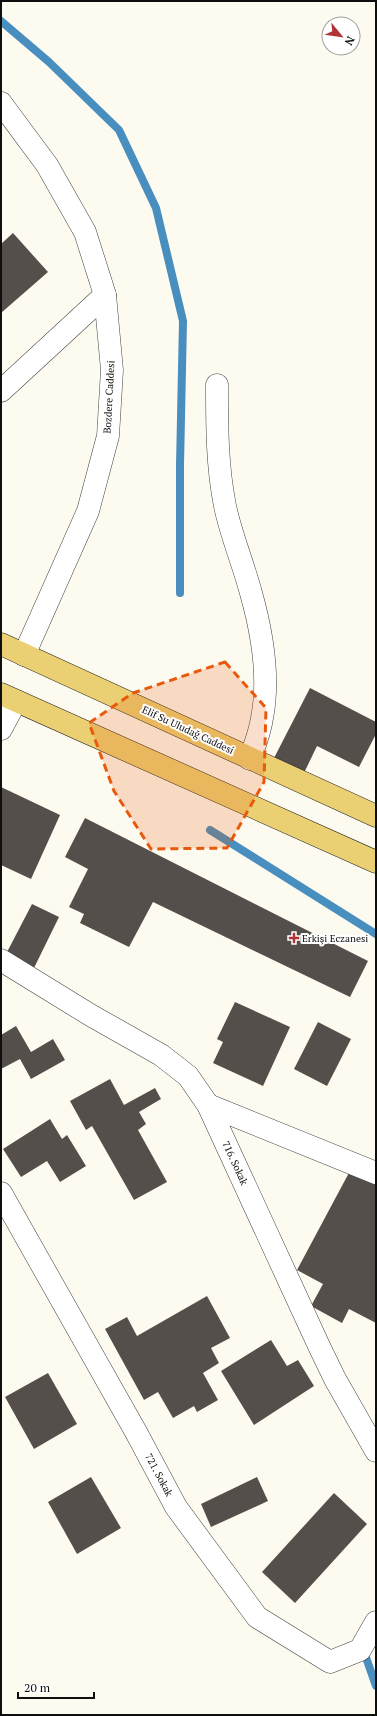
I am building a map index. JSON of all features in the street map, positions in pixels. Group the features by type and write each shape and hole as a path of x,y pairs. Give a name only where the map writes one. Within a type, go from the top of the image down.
{"main road":[{"name":"Elif Su Uludağ Caddesi","path":"1,644 376,816"},
{"path":"9,698 376,862"}],"street":[{"name":"Bozdere Caddesi","path":"1,103 47,165 85,232 105,295 112,370 108,436 88,510 24,655"},
{"path":"1,391 105,295"},
{"path":"217,385 217,443 225,504 233,537 251,594 259,630 265,676 262,718 250,759"},
{"path":"1,729 9,698"},
{"name":"716. Sokak","path":"1,960 92,1016 162,1055 188,1076 208,1105 335,1379 376,1451"},
{"path":"208,1105 376,1173"},
{"name":"721. Sokak","path":"1,1193 136,1432 176,1507 257,1617 330,1662 360,1650 376,1622"}],"highlighted area":[{"path":"225,662 266,708 264,782 227,848 151,849 114,791 89,723 133,693"}],"building":[{"path":"13,233 48,272 1,313 1,244"},
{"path":"310,688 376,722 376,734 359,767 317,746 303,775 273,760"},
{"path":"1,787 60,815 31,879 1,865"},
{"path":"85,818 368,961 350,997 153,902 129,947 80,923 84,914 69,907 88,869 65,857"},
{"path":"32,904 59,917 33,970 5,956"},
{"path":"235,1002 290,1027 263,1086 213,1063 223,1042 217,1039"},
{"path":"318,1022 351,1039 327,1086 294,1069"},
{"path":"16,1026 31,1052 53,1039 65,1060 31,1079 20,1059 1,1069 1,1035"},
{"path":"110,1079 124,1105 155,1088 161,1099 139,1112 146,1124 138,1130 167,1182 134,1200 92,1126 86,1130 70,1101"},
{"path":"50,1119 62,1139 67,1135 86,1166 60,1182 47,1161 21,1177 3,1149"},
{"path":"351,1169 376,1183 376,1323 349,1309 342,1323 311,1306 323,1284 297,1270"},
{"path":"207,1296 230,1338 211,1348 219,1363 203,1373 218,1400 197,1412 194,1406 173,1418 158,1392 144,1400 105,1329 127,1317 137,1336"},
{"path":"271,1340 287,1366 298,1360 314,1386 254,1425 221,1371"},
{"path":"48,1373 77,1424 34,1449 5,1397"},
{"path":"91,1477 121,1528 77,1554 48,1502"},
{"path":"257,1477 268,1501 211,1527 201,1504"},
{"path":"334,1493 367,1524 295,1603 262,1572"}],"waterway":[{"path":"1,21 49,62 119,130 156,208 183,321 180,465 180,593"},
{"path":"210,830 376,934"},
{"path":"363,1649 376,1686"}],"place":[{"name":"Erkişi Eczanesi","path":"294,938"}]}
